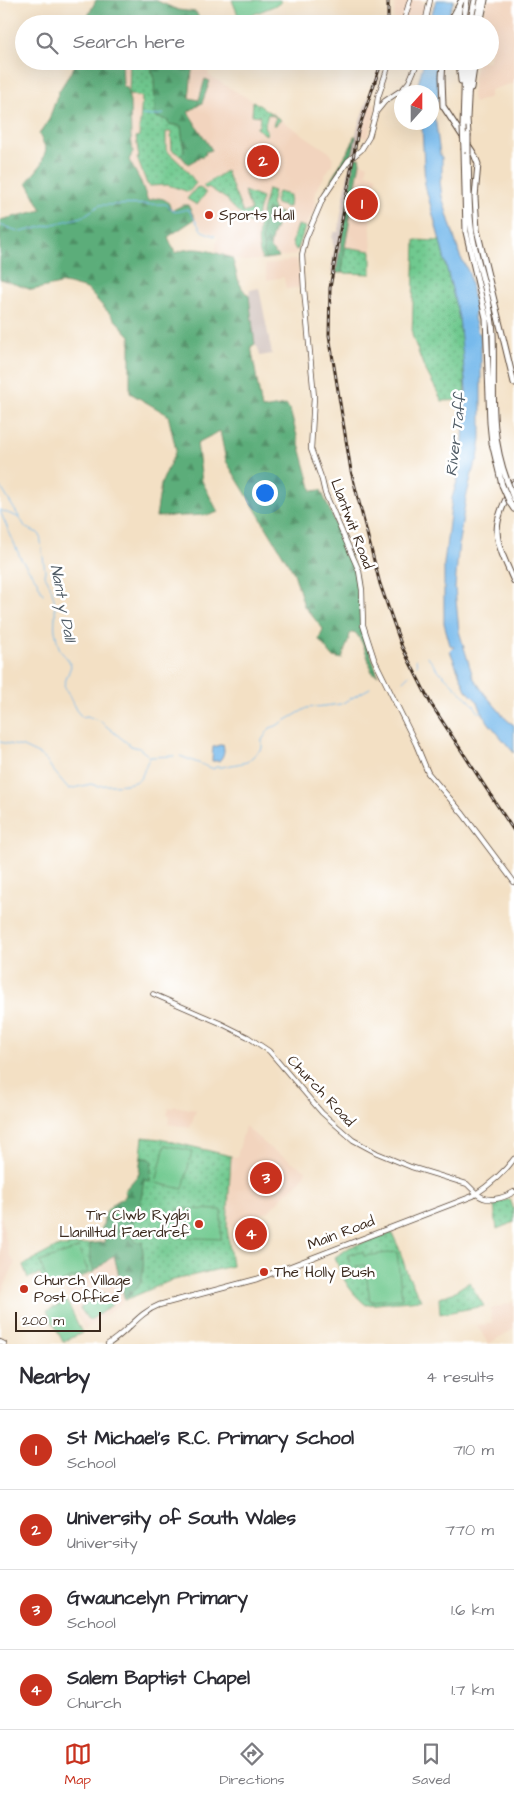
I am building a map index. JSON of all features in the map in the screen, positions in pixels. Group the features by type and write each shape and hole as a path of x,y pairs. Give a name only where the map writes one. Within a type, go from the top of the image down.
{"main road":[{"path":"406,15 410,0"},
{"path":"427,15 430,0"},
{"path":"464,15 467,0"},
{"path":"475,0 477,15"},
{"path":"474,15 481,0"},
{"path":"481,15 485,0"},
{"path":"454,15 461,1"},
{"path":"459,15 461,1"},
{"name":"Llantwit Road","path":"387,70 378,96 369,137 361,150 348,161 323,198 306,238 303,250 303,276 314,397 311,449 325,493 359,571 362,590 363,625 379,670 416,744 428,773 464,814 486,847 514,882"},
{"path":"376,112 385,101 403,89 409,82 414,70"},
{"path":"442,70 442,106 474,154 478,164 475,216 514,383"},
{"path":"461,70 468,135 466,152"},
{"path":"465,70 465,118"},
{"path":"465,118 469,70"},
{"path":"473,70 463,127 472,232 493,334 495,436 504,483 514,509"},
{"path":"378,96 381,101 385,101"},
{"path":"514,483 498,517 496,534 502,554 514,581"},
{"path":"514,1159 507,1168 476,1194 485,1200 499,1198 514,1192"},
{"name":"Main Road","path":"108,1344 122,1334 145,1311 159,1304 257,1279 476,1194"},
{"path":"0,1342 4,1344"}],"street":[{"name":"Church Road","path":"153,994 220,1023 248,1037 269,1051 322,1113 353,1140 377,1153 411,1167 467,1184 476,1194"}],"shaded area":[{"path":"395,0 422,0 423,4 431,5 429,15 394,15"},
{"path":"487,0 514,0 514,84 490,90 490,97 474,103 472,96 475,70 499,70 499,15 484,15"},
{"path":"122,70 151,70 167,120 188,164 206,154 188,112 196,108 210,81 206,79 199,100 189,98 192,70 205,70 209,73 208,75 251,100 329,152 333,157 332,164 316,190 314,211 307,223 299,250 294,255 242,261 215,252 218,236 203,229 192,214 180,206 171,209 170,205 163,199 148,201 141,182 129,160 133,152 130,102 127,88 123,87"},
{"path":"368,97 371,99 356,152 352,155 357,129"},
{"path":"370,102 375,104 374,117 367,138 360,136"},
{"path":"355,158 336,273 331,272 334,249 332,237 334,232 338,232 350,162"},
{"path":"360,162 368,165 366,173 377,176 370,216 372,251 345,247"},
{"path":"297,259 302,287 286,289 284,277 267,280 265,265"},
{"path":"259,288 272,354 260,356 255,345 249,296 250,290"},
{"path":"174,1106 196,1110 190,1128 168,1124 170,1115 167,1115 169,1107 173,1108"},
{"path":"245,1126 271,1149 306,1170 301,1181 287,1192 269,1211 259,1215 258,1225 227,1227 231,1156 237,1157"},
{"path":"0,1212 9,1254 15,1263 0,1296"},
{"path":"114,1254 125,1300 84,1330 62,1284 94,1272"},
{"path":"514,1302 514,1329 488,1344 477,1325 492,1323 490,1309"}],"green space":[{"path":"96,0 155,0 178,10 196,12 198,15 88,15"},
{"path":"232,0 280,0 281,3 252,15 238,15"},
{"path":"72,70 122,70 123,86 127,88 130,102 133,152 129,160 141,182 148,201 155,198 165,200 173,210 183,205 188,205 195,219 168,237 175,253 182,250 197,249 211,251 232,258 242,288 249,296 255,345 251,346 262,409 286,405 290,410 312,491 321,490 356,571 361,625 378,675 372,673 363,645 354,632 350,634 342,659 333,657 319,640 323,629 304,606 294,573 226,461 220,431 197,443 202,481 218,512 210,515 156,517 161,484 176,450 168,415 130,393 130,336 87,289 65,283 32,290 0,279 0,220 42,210 27,182 41,165 46,149 39,134 48,122 59,91"},
{"path":"130,70 152,70 154,75 156,117 167,120 169,124 181,126 184,151 180,155 172,150 171,132 166,132 166,150 184,167 196,183 189,192 168,185 150,186 147,184 137,158 139,158 136,137 139,136 142,97 129,94"},
{"path":"152,70 192,70 189,98 199,100 205,79 210,81 202,103 188,112 212,150 205,152 206,154 188,164 180,155 184,151 181,126 169,124 167,120 156,117 154,75"},
{"path":"253,101 281,120 276,125 273,125 276,117 268,114 264,128 267,129 266,135 256,128 259,126 260,116 252,115"},
{"path":"354,136 356,136 352,155 347,159 324,192 352,144"},
{"path":"355,158 359,158 360,162 342,273 336,273"},
{"path":"226,171 243,213 251,210 244,191 262,198 255,223 249,223 228,200 208,187 206,189 203,186"},
{"path":"199,187 206,193 197,205 187,199"},
{"path":"268,189 274,191 271,205 275,210 267,210 262,229 265,259 262,259 258,241"},
{"path":"278,192 290,195 289,207 276,204 275,200"},
{"path":"267,210 281,213 270,248 279,257 265,259 262,229"},
{"path":"298,225 305,227 296,250 292,243"},
{"path":"415,240 440,241 459,318 464,363 465,400 442,401 423,365 412,335"},
{"path":"345,247 371,251 371,274 342,273"},
{"path":"143,1137 160,1139 231,1156 227,1227 232,1266 170,1281 125,1300 114,1254 94,1272 46,1290 40,1274 28,1278 23,1265 57,1247 105,1242 101,1227 124,1198 139,1174"},
{"path":"165,1145 192,1151 183,1189 156,1183"},
{"path":"141,1157 152,1160 150,1181 144,1180 139,1210 132,1224 135,1242 142,1242 143,1271 141,1283 131,1295 124,1297 114,1255 94,1272 90,1258 90,1244 105,1242 103,1225 105,1215 111,1206 124,1197 126,1194 124,1191 139,1174"},
{"path":"510,1199 514,1211 514,1222 497,1229 494,1206 488,1205"},
{"name":"Tir Clwb Rygbi Llanilltud Faerdref","path":"177,1209 221,1210 221,1239 176,1237"},
{"path":"392,1233 407,1273 421,1300 366,1305 346,1283 335,1257 350,1247"},
{"path":"79,1248 88,1272 49,1286 40,1262"},
{"path":"363,1252 364,1256 397,1252 402,1299 370,1301 365,1265 350,1267 348,1254"},
{"path":"469,1282 484,1306 440,1314 439,1298 452,1293"},
{"path":"103,1292 112,1305 89,1321 80,1308"},
{"path":"67,1301 82,1333 63,1342 47,1311"}],"water":[{"path":"436,0 454,0 448,15 432,15"},
{"path":"422,70 440,70 439,85 418,85"},
{"path":"422,130 437,130 440,155 442,157 440,181 442,197 460,256 469,273 475,307 474,318 478,333 480,333 481,347 481,439 478,459 474,466 466,498 459,541 455,588 459,631 473,677 507,720 514,725 514,753 488,722 478,702 466,690 450,651 454,647 450,645 444,623 444,564 452,498 462,456 466,390 459,318 425,185"},
{"path":"223,744 224,751 222,757 219,761 212,761 213,747"}],"waterway":[{"path":"142,115 164,114"},
{"path":"0,225 21,232 82,217 100,205 166,204 175,212 188,209 202,231 215,236"},
{"name":"Nant y Dall","path":"0,486 26,528 40,535 44,575 54,600 57,640 60,650 71,666 64,685 76,710 82,717 87,716 100,721 131,746 139,748 150,757 174,756"},
{"path":"0,510 20,518"},
{"path":"0,511 21,559 37,581 43,594"},
{"path":"427,656 436,668 474,705 479,713 482,711"},
{"path":"416,659 417,665"},
{"path":"403,681 409,675"},
{"name":"Nant y Dall","path":"180,756 214,769 215,767 247,762 262,748 262,740 270,728 307,708 341,704 370,688"},
{"path":"0,742 23,747 40,755 69,789 91,784 97,786 134,782 142,776 150,757"}],"railway":[{"path":"388,0 388,15"},
{"path":"379,70 358,131 330,288 329,335 351,471 380,584 402,647 431,704 514,831"}],"place":[{"name":"University of South Wales","path":"263,161"},
{"name":"St Michael's R.C. Primary School","path":"362,204"},
{"name":"Sports Hall","path":"209,215"},
{"name":"Gwauncelyn Primary","path":"266,1178"},
{"name":"Tir Clwb Rygbi Llanilltud Faerdref","path":"199,1224"},
{"name":"Salem Baptist Chapel","path":"251,1234"},
{"name":"The Holly Bush","path":"264,1272"},
{"name":"Church Village Post Office","path":"24,1289"}],"water label":[{"name":"River Taff","path":"456,435"}]}
